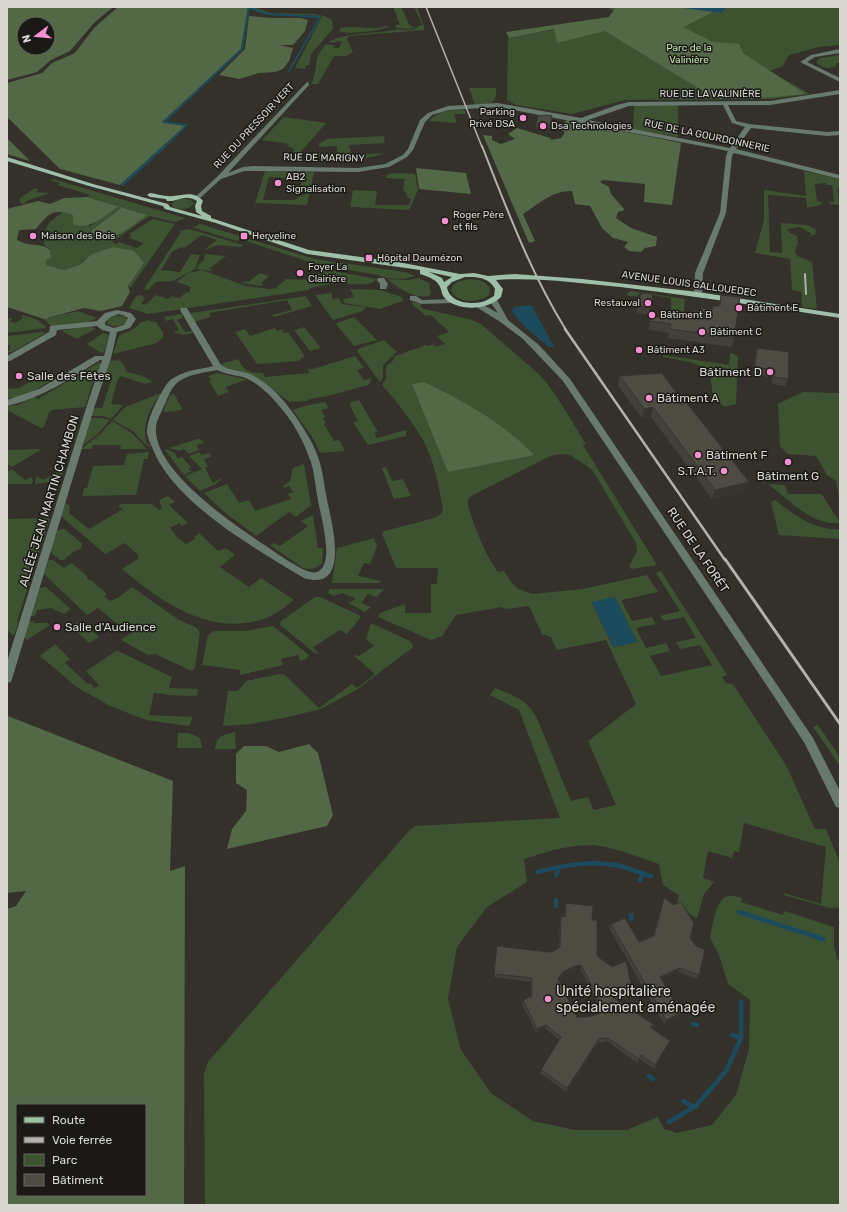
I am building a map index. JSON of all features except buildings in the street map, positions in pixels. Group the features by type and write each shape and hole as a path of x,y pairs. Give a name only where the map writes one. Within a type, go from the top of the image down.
{"main road":[{"path":"7,158 72,178 92,186 166,205 170,210 218,222 307,252 420,271 439,280 447,298 453,301"},
{"path":"72,178 154,196 173,198 184,196 197,198 200,201 198,206 201,214 218,222"},
{"path":"166,205 166,202 173,198"},
{"path":"179,212 191,210 198,206"},
{"path":"372,262 398,264 460,276 472,275 488,278 496,283 499,289 499,293 493,300"},
{"path":"444,289 450,280 460,276"},
{"name":"AVENUE LOUIS GALLOUEDEC","path":"488,278 515,276 582,281 698,294 840,316"},
{"name":"AVENUE LOUIS GALLOUEDEC","path":"499,289 514,282 534,278"},
{"name":"RUE DE LA FORÊT","path":"453,301 464,305 477,305 493,300"}],"street":[{"path":"826,48 832,52"},
{"path":"840,51 813,56 803,62 840,80"},
{"name":"RUE DU PRESSOIR VERT","path":"197,198 307,84"},
{"name":"RUE DE LA VALINIÈRE","path":"581,120 612,108 630,104 725,104 778,102 840,92"},
{"path":"725,104 734,122 749,126 827,134 840,133"},
{"name":"RUE DE MARIGNY","path":"216,180 243,169 254,168 358,170 387,166 406,156 411,148 422,121 430,114 448,108 498,105"},
{"name":"RUE DE LA GOURDONNERIE","path":"498,105 732,150 840,177"},
{"path":"698,294 700,273 705,255 723,214 729,156 749,126"},
{"name":"RUE DU PRESSOIR VERT","path":"184,196 203,189 216,180"},
{"path":"444,289 429,298 413,298 421,302 453,301"},
{"name":"RUE DE LA FORÊT","path":"493,300 503,317 513,328"},
{"name":"RUE DE LA FORÊT","path":"477,305 513,328 551,361 566,379 591,414 809,741 840,803"},
{"path":"184,310 218,367 225,371 247,376 261,384 284,406 300,430 314,458 331,545 331,560 329,566 322,573 316,576 307,576 246,538 188,491 172,475 156,449 152,431 156,414 170,386 183,377 218,367"},
{"path":"121,312 131,316 132,319 130,324 123,328 114,330 104,328 100,323 104,317 112,313 121,312"},
{"path":"7,359 53,333 54,328 100,323"},
{"name":"ALLÉE JEAN MARTIN CHAMBON","path":"7,679 91,405 107,358 114,330"},
{"path":"7,402 19,401 33,396 98,358 107,358"}],"green space":[{"path":"7,7 113,7 94,23 70,51 51,60 37,72 7,80"},
{"path":"118,7 248,7 241,49 162,122 185,126 120,185 60,169 7,117 7,83 42,73 52,63 75,53 94,28"},
{"path":"251,7 255,7 270,13 315,14 324,16 332,20 333,29 311,54 309,65 305,66 305,69 295,68 322,16 264,13 256,11"},
{"path":"393,7 401,7 410,26 415,27 409,29 396,28 396,25 400,25 398,20 394,19 398,19"},
{"path":"414,7 417,7 425,30 349,36 347,39 353,52 347,56 334,56 318,84 311,84 314,78 317,59 321,50 326,44 334,45 333,48 339,48 342,42 337,41 334,43 329,42 330,41 345,36 409,30 418,27 422,25"},
{"path":"616,7 723,7 683,27 713,42 739,44 743,53 805,94 761,98 716,99 605,31 557,43 554,29 509,38 506,32 609,17"},
{"name":"Parc de la Valinière","path":"840,7 840,45 819,47 789,55 783,66 770,71 810,94 771,99 625,100 572,114 516,105 507,100 508,38 622,17 609,8"},
{"path":"249,16 301,18 308,20 305,31 293,45 279,45 293,48 289,61 283,69 275,72 259,73 239,79 219,75 245,49"},
{"path":"390,26 365,32 349,33 339,31 340,28 345,27 374,28"},
{"path":"840,55 840,63 836,63 836,66 830,68 825,68 816,62 820,58"},
{"path":"469,88 496,88 496,97 488,104 475,105"},
{"path":"634,105 678,105 678,137 633,129"},
{"path":"465,110 466,114 454,114 457,123 429,121 446,111"},
{"path":"284,117 326,123 299,154 293,153 294,149 287,146 289,144 262,140"},
{"path":"567,120 681,143 672,205 644,202 645,184 603,180 600,182 609,187 611,194 625,210 618,212 616,218 631,228 657,237 656,246 645,248 641,252 629,251 624,247 628,242 613,238 602,228 590,206 575,204 572,191 558,193 551,196 523,214 535,241 529,243 483,135 492,136 492,140 501,144 515,139 508,134 517,128 550,138 551,140 561,138 565,133 559,127"},
{"path":"384,136 385,143 349,145 351,155 386,153 376,156 355,159 304,157 315,153 337,153 337,146 320,147 318,145 326,139"},
{"path":"7,138 30,161 7,154"},
{"path":"416,168 466,173 471,194 419,189"},
{"path":"265,171 291,172 290,178 269,177 263,200 294,200 305,194 306,187 300,187 303,177 296,177 297,172 314,172 307,205 255,203"},
{"path":"804,171 840,179 840,189 837,189 840,205 830,204 829,202 834,202 832,185 827,185 826,183 815,184 817,201 822,202 820,205 807,208 806,198 768,195 770,252 782,253 781,223 808,225 816,230 815,235 808,237 812,234 800,227 787,229 790,233 797,236 798,244 795,251 797,256 812,262 817,309 802,307 801,292 792,290 790,259 755,253 764,220 764,190 806,196"},
{"path":"394,173 415,174 418,190 409,210 350,207 353,190 377,191 375,205 409,205 411,199 407,197 406,192 403,191 405,179 385,178 387,175"},
{"path":"53,179 185,218 176,222 149,216 112,242 116,244 119,242 137,248 144,243 129,238 132,236 129,234 153,219 175,224 131,287 128,286 144,263 113,247 83,260 79,265 64,270 46,266 45,260 50,250 44,245 48,225 53,219 64,212 73,215 90,226 118,207 121,208 92,230 147,215 87,197 90,195 57,185 60,183 50,180"},
{"path":"35,188 38,189 37,192 50,193 26,201 27,202 23,204 20,202 20,198"},
{"path":"87,197 147,215 128,229 113,237 98,238 90,235 92,230 121,208 118,207 97,222 85,226 73,224 73,215 55,212 44,219 36,229 19,230 17,240 42,246 50,250 51,257 46,260 46,265 64,270 79,265 92,254 113,247 134,251 144,263 128,286 130,292 122,306 101,311 84,308 44,319 7,307 7,209 38,201 50,204 64,198"},
{"path":"182,198 191,200 194,203 190,207 184,209 172,207 173,202"},
{"path":"197,223 315,259 405,272 415,276 392,279 378,275 315,264 240,239 237,241 191,227 195,227 199,224"},
{"path":"189,229 243,245 241,247 217,245 204,250 217,240 202,235 184,248 181,247 172,252 161,270 180,272 191,254 200,255 195,269 173,281 156,282 148,290 144,289 181,232 180,231"},
{"path":"205,254 226,256 210,268 212,270 211,271 197,269 198,265 204,260"},
{"path":"317,269 376,279 374,282 367,284 348,284 347,281 310,288 309,290 148,314 129,308 136,296 142,295 145,299 141,303 145,305 156,295 168,299 172,296 179,298 187,292 189,293 191,287 177,282 188,273 202,270 246,286 269,289 276,288 286,279 308,280 307,277 312,273 317,275 322,271"},
{"path":"260,273 269,276 261,283 263,284 261,286 242,283 245,281 248,282"},
{"path":"418,278 429,283 431,294 429,296 423,297 412,295 387,279 408,280"},
{"path":"471,279 484,282 490,288 489,295 480,300 468,301 454,295 451,290 456,283"},
{"path":"350,289 380,290 402,297 403,301 380,309 344,303 343,299 354,297"},
{"path":"631,291 685,299 684,312 671,310 671,298 641,293 637,296 628,296 627,293"},
{"path":"331,293 333,299 339,298 342,304 366,307 363,311 333,320 315,295"},
{"path":"306,296 312,306 274,317 272,315 292,310 287,300 209,313 211,317 194,322 191,315 191,313"},
{"path":"412,302 421,304 421,308 472,320 481,324 542,377 555,394 586,444 583,445 657,565 631,569 629,566 637,551 636,543 593,471 570,455 563,454 550,456 471,496 468,500 468,506 480,540 498,572 504,571 518,589 533,594 582,589 647,575 658,592 621,600 632,621 652,617 656,624 636,628 646,648 666,643 670,651 650,656 661,676 712,665 700,645 680,649 676,642 696,638 684,617 664,621 660,616 680,611 656,573 661,571 727,675 722,677 726,683 733,684 786,765 815,829 826,829 840,863 840,909 833,907 833,909 784,895 784,893 821,904 826,847 744,823 739,852 734,851 732,858 708,851 703,878 714,882 704,894 697,919 677,904 679,895 663,885 659,864 619,850 596,845 575,846 554,850 524,859 527,882 487,907 457,947 448,998 461,1050 491,1093 533,1121 575,1130 627,1130 658,1117 664,1129 677,1133 712,1125 736,1095 749,1049 750,1000 728,984 719,955 710,938 719,904 726,897 734,896 742,898 741,902 783,915 784,911 834,927 834,945 837,959 840,960 840,1205 205,1205 204,1074 208,1062 408,832 415,826 560,818 519,710 490,695 495,688 513,695 523,701 532,710 536,716 571,801 588,797 594,810 616,805 588,741 636,704 606,640 557,650 551,637 542,634 529,606 505,609 502,607 456,615 442,636 431,640 378,617 380,613 405,604 405,613 431,613 431,584 437,584 438,568 396,568 382,534 385,531 434,518 441,514 443,510 434,467 428,450 415,427 382,385 386,379 386,366 392,362 395,356 426,345 428,346 433,344 436,347 445,344 437,336 449,332 431,315 426,316 412,304","holes":["615,597 637,642 613,647 592,603"]},
{"path":"78,311 97,318 88,322 52,327 44,319"},
{"path":"181,314 183,318 177,320 185,332 192,331 193,333 183,335 173,332 179,330 173,319 166,321 164,317"},
{"path":"23,315 36,319 46,326 45,328 7,333 7,320 10,318 13,319 10,321 15,323 23,318 21,316"},
{"path":"116,315 125,316 127,319 126,323 111,326 107,323 108,319"},
{"path":"354,317 377,340 354,346 336,324"},
{"path":"149,320 156,322 163,332 163,337 157,343 113,354 119,336 135,328 141,322"},
{"path":"91,326 95,329 77,339 63,332 64,330"},
{"path":"304,327 321,348 310,351 294,330"},
{"path":"275,328 277,331 282,329 284,333 288,332 305,356 298,361 257,364 235,332 245,329 250,336"},
{"path":"41,332 46,333 10,353 7,351 10,350 10,345 7,345 7,336"},
{"path":"103,333 109,335 104,352 101,353 87,344"},
{"path":"384,340 397,352 383,365 383,377 380,382 357,351 358,349"},
{"path":"730,353 738,356 736,404 724,407 713,395 709,369 690,362 663,357 663,355 729,365"},
{"path":"355,356 364,368 357,370 364,380 371,378 368,385 328,396 309,399 307,401 289,402 261,380 246,373 223,368 221,364 238,359 243,367 248,371 263,373 265,377 309,373 308,369 313,369"},
{"path":"118,360 122,362 127,372 143,376 153,382 145,384 121,376 118,379 111,404 123,405 111,419 103,416 90,416 93,408 102,408 113,375 104,375 110,361"},
{"path":"96,361 102,364 97,378 94,379 85,407 52,410 49,413 44,427 41,428 7,410 7,406 18,405 34,397 38,399 98,363"},
{"path":"218,373 245,380 226,387 229,392 218,396 209,381 211,380 208,376"},
{"path":"42,375 51,381 25,396 7,399 7,389 19,388"},
{"path":"424,382 468,405 496,423 522,443 534,455 448,472 412,384"},
{"path":"803,392 840,393 840,503 836,481 827,475 816,456 788,454 780,446 778,404"},
{"path":"162,394 162,396 158,397 155,402 145,425 145,438 147,444 151,445 150,447 145,444 134,432 113,420 125,407"},
{"path":"174,394 183,410 163,412 170,395"},
{"path":"359,400 378,432 374,433 377,438 406,430 406,436 368,445 353,422 358,421 350,406 351,402"},
{"path":"325,402 329,408 321,410 325,417 323,418 326,423 324,424 334,441 339,440 345,451 320,453 314,440 293,410 308,405"},
{"path":"90,418 110,420 97,435 83,445"},
{"path":"112,421 132,433 147,449 120,449 121,445 93,445 92,449 81,449 99,435"},
{"path":"200,439 204,443 197,445 199,450 189,454 184,449 179,451 169,448"},
{"path":"42,449 12,467 7,464 7,450"},
{"path":"167,449 175,453 177,458 182,457 191,467 188,469 192,471 184,475 165,450"},
{"path":"149,452 148,459 144,459 136,495 82,496 84,488 87,488 93,466 124,465 127,454"},
{"path":"200,452 201,455 209,453 211,457 204,459 208,467 205,468 213,483 223,477 216,484 200,491 185,476 202,469 189,456"},
{"path":"304,464 311,505 296,517 289,512 256,536 223,511 204,493 227,484 239,503 249,500 255,511 291,499 288,494 293,492 289,486 284,488 283,486 290,481 293,468"},
{"path":"386,467 392,481 403,479 411,496 394,499 382,468"},
{"path":"12,469 25,480 31,477 33,480 32,484 7,484 7,472"},
{"path":"63,469 60,481 35,484 36,476 43,480"},
{"path":"768,484 785,485 788,494 821,494 840,523 830,523 810,516 792,504"},
{"path":"168,496 175,502 169,505 188,523 182,526 179,523 170,528 177,537 186,544 195,539 194,537 199,533 218,551 226,548 235,555 220,567 249,587 261,578 294,600 266,618 246,623 226,623 207,620 188,613 153,593 122,569 138,559 138,555 125,543 105,554 63,518 61,514 66,503 70,506 69,513 89,529 123,509 118,506 121,504 152,504 159,510 162,508 159,500"},
{"path":"775,500 805,521 820,527 840,530 840,539 779,535 771,502"},
{"path":"313,515 318,548 323,548 322,564 313,569 308,569 303,568 270,545 274,543 280,546 308,526 301,521"},
{"path":"50,518 17,621 18,623 14,636 7,630 7,519"},
{"path":"65,529 82,544 81,549 73,552 64,560 60,560 50,552 56,531"},
{"path":"374,538 377,546 370,564 364,563 358,576 382,581 379,583 332,583 337,548"},
{"path":"48,560 53,560 64,568 72,563 87,576 89,580 91,580 107,594 104,596 110,601 119,597 132,587 179,620 196,627 200,633 195,668 192,671 155,654 148,655 121,640 136,629 128,622 121,627 98,608 87,615 44,574"},
{"path":"46,587 71,609 64,614 51,608 37,610 35,616 29,616 38,589"},
{"path":"330,589 384,589 377,597 368,594 361,603 371,607 365,612 348,603 356,599 342,593 333,596 328,593"},
{"path":"315,597 320,597 361,617 347,634 340,630 313,647 318,653 316,654 280,625 281,621"},
{"path":"28,621 34,621 33,623 48,623 50,625 27,640 24,637"},
{"path":"80,621 99,637 89,643 71,626"},
{"path":"371,623 410,641 413,647 358,689 321,709 251,724 223,726 228,691 238,691 246,681 280,674 285,675 319,708 352,684 357,688 375,674 354,656 359,656 374,646 366,639"},
{"path":"273,626 309,655 307,659 300,661 298,655 281,659 283,665 240,675 240,670 202,665 208,635 214,631 244,631"},
{"path":"55,644 70,659 65,663 88,684 90,683 95,688 99,685 86,671 116,650 172,677 169,688 198,689 197,696 154,693 149,715 193,717 189,726 146,720 110,706 78,688 40,656"},
{"path":"8,716 173,781 170,871 185,866 184,1205 7,1205 7,909 16,906 26,891 7,893"},
{"path":"818,725 840,757 840,766 813,727"},
{"path":"235,732 236,749 215,749 217,741 221,736"},
{"path":"178,733 189,733 200,738 202,748 177,748"},
{"path":"309,744 318,753 333,815 327,826 227,849 232,829 246,811 247,790 236,783 236,754 244,746 266,746 279,752"}],"water":[{"path":"676,7 733,7 726,8 721,13"},
{"path":"532,306 554,347 549,347 528,330 514,315 512,310 514,307"},
{"path":"615,597 637,642 613,647 592,602"}],"waterway":[{"path":"164,147 187,125 164,122 242,49 249,7"},
{"path":"249,8 268,14 320,17 289,71"},
{"path":"122,185 165,146"},
{"path":"559,867 585,863 595,863 620,866 651,876"},
{"path":"537,872 559,867"},
{"path":"556,875 559,867"},
{"path":"640,880 643,874"},
{"path":"556,900 556,906"},
{"path":"739,912 823,939"},
{"path":"741,1002 741,1038"},
{"path":"693,1024 697,1025"},
{"path":"732,1035 741,1038"},
{"path":"669,1122 696,1106 726,1071 741,1038"},
{"path":"649,1076 653,1079"},
{"path":"683,1101 694,1107"}],"railway":[{"path":"426,7 482,147"},
{"path":"482,146 530,263 566,330"},
{"path":"805,274 806,294"},
{"path":"565,329 725,560"},
{"path":"725,559 840,724"}],"place":[{"name":"Parking Privé DSA","path":"523,118"},
{"name":"Dsa Technologies","path":"543,126"},
{"name":"AB2 Signalisation","path":"278,183"},
{"name":"Roger Père et fils","path":"445,221"},
{"name":"Maison des Bois","path":"33,236"},
{"name":"Herveline","path":"244,236"},
{"name":"Hôpital Daumézon","path":"369,258"},
{"name":"Foyer La Clairière","path":"300,273"},
{"name":"Restauval","path":"648,303"},
{"name":"Bâtiment E","path":"739,308"},
{"name":"Bâtiment B","path":"652,315"},
{"name":"Bâtiment C","path":"702,332"},
{"name":"Bâtiment A3","path":"639,350"},
{"name":"Bâtiment D","path":"770,372"},
{"name":"Salle des Fêtes","path":"19,376"},
{"name":"Bâtiment A","path":"649,398"},
{"name":"Bâtiment F","path":"698,455"},
{"name":"Bâtiment G","path":"788,462"},
{"name":"S.T.A.T.","path":"724,471"},
{"name":"Salle d'Audience","path":"57,627"},
{"name":"Unité hospitalière spécialement aménagée","path":"548,999"}]}
